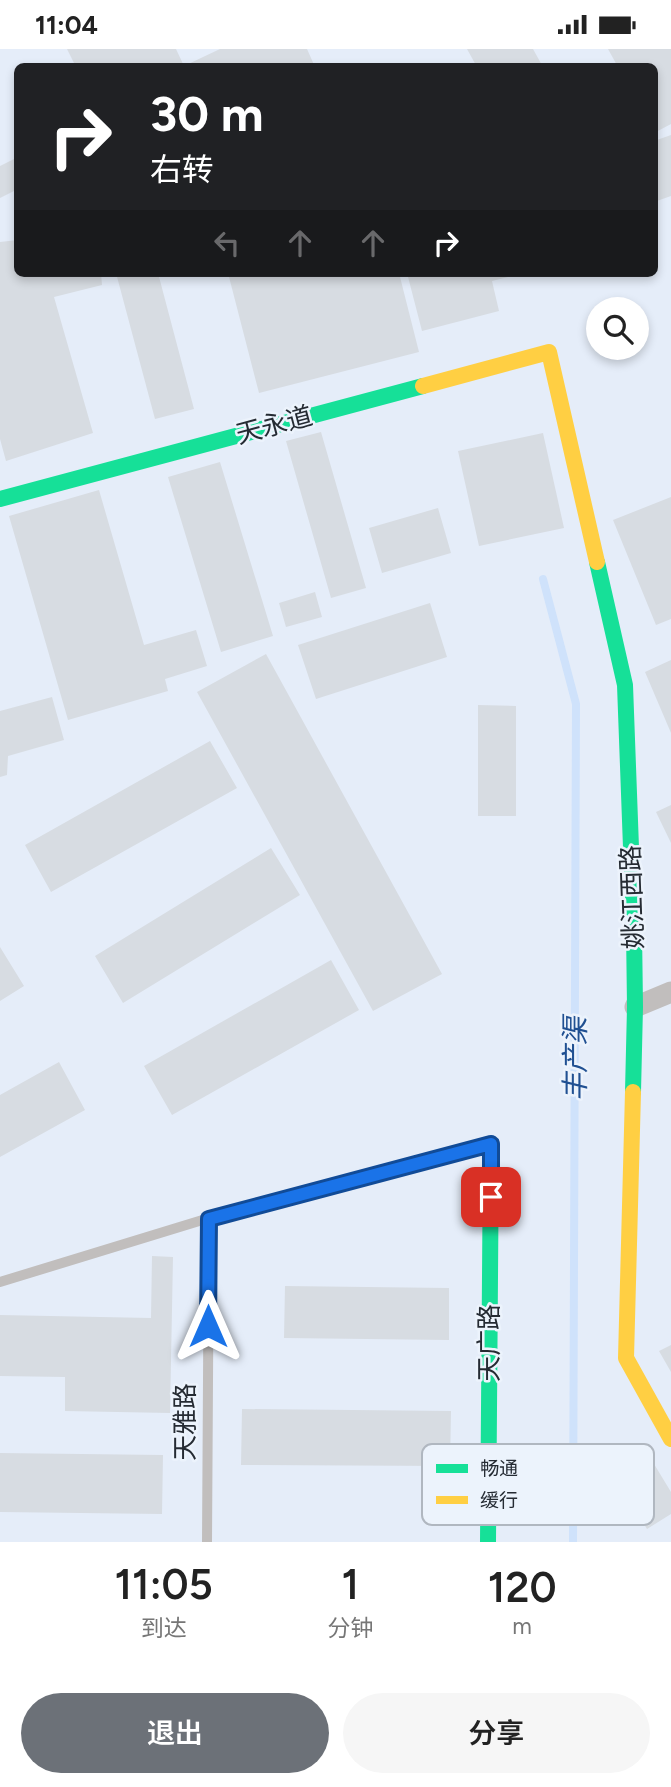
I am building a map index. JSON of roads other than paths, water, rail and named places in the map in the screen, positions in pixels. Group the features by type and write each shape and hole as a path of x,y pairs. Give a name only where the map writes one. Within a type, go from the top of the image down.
{"street":[{"name":"天永道","path":"0,499 549,352"},
{"name":"姚江西路","path":"549,352 625,685 635,1007 626,1358 671,1439"},
{"path":"635,1007 671,992"},
{"name":"天广路","path":"489,1444 491,1144"}],"lane":[{"path":"0,1282 209,1219 491,1144"},
{"name":"天雅路","path":"207,1542 209,1219"}],"waterway":[{"name":"丰产渠","path":"543,579 576,704 573,1444"},
{"name":"丰产渠","path":"573,1525 573,1542"}]}
